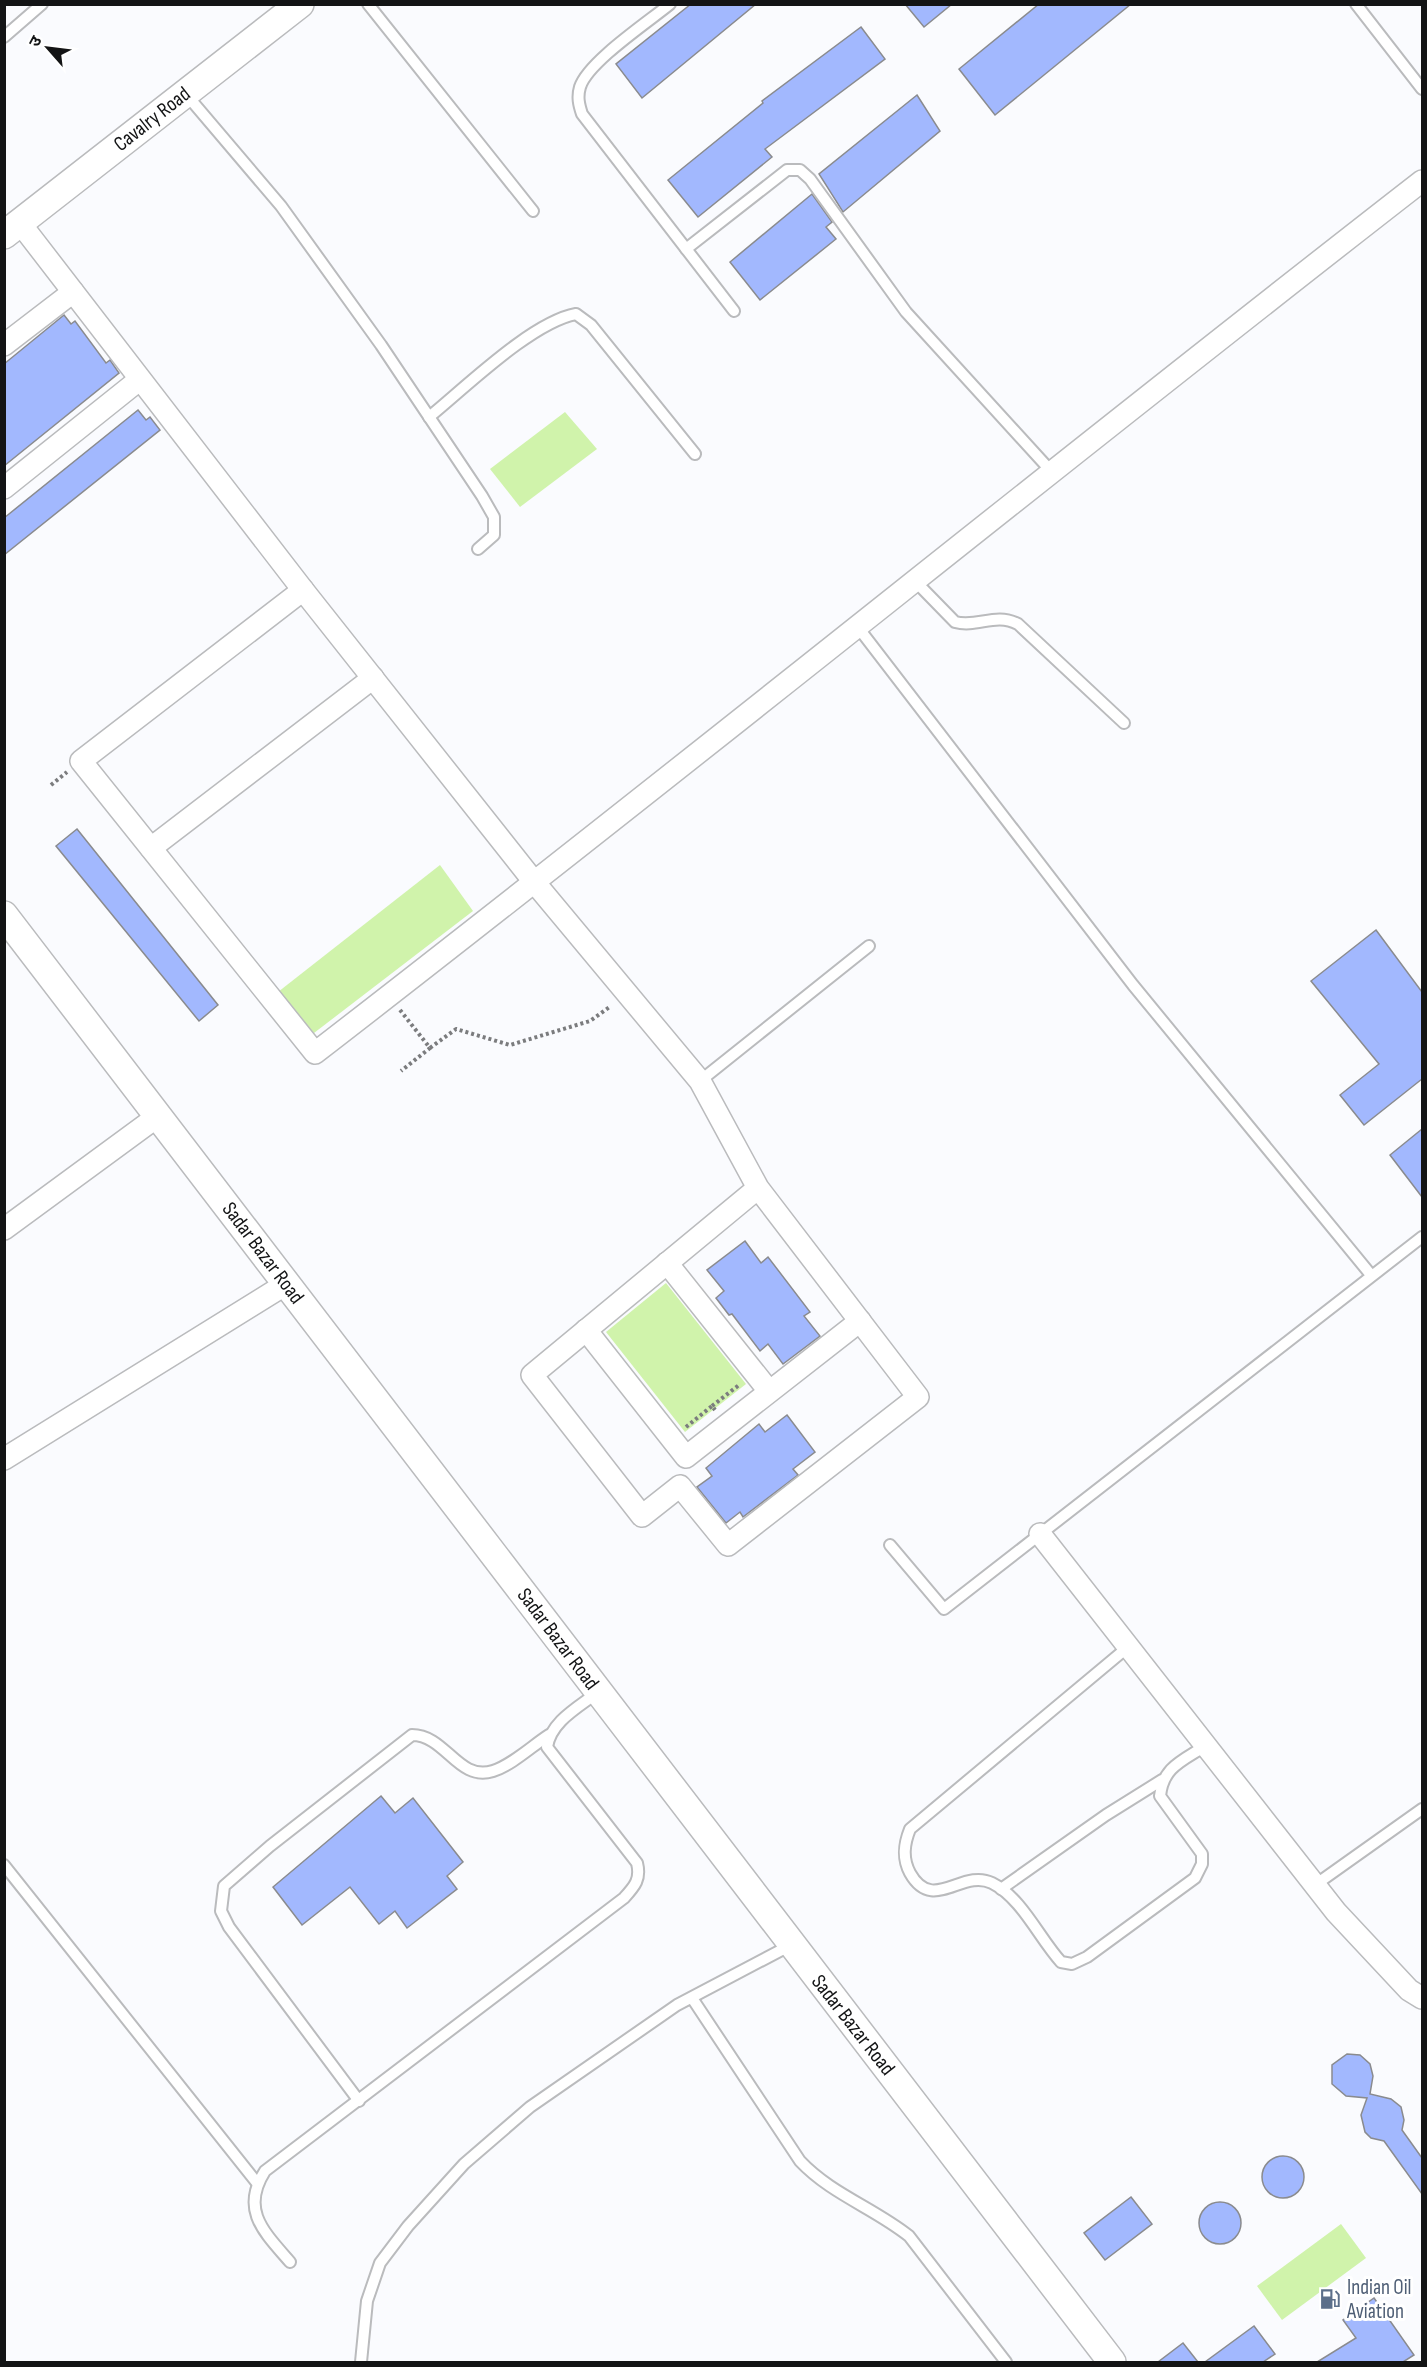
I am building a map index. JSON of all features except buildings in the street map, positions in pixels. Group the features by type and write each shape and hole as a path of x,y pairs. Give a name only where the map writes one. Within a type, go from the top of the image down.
{"street":[{"name":"Cavalry Road","path":"12,229 300,4"},
{"path":"303,590 81,761 315,1053 536,884 1051,471 1422,181"},
{"path":"12,229 73,292 303,590 536,884 700,1081 758,1188 918,1397 728,1545 680,1485"},
{"path":"4,345 73,292"},
{"path":"4,488 139,380"},
{"path":"151,848 373,678"},
{"name":"Sadar Bazar Road","path":"4,915 1112,2362"},
{"path":"4,1228 158,1116"},
{"path":"758,1188 532,1375 642,1516 680,1485 686,1457 860,1321"},
{"path":"667,1263 769,1391"},
{"path":"4,1459 286,1284"},
{"path":"586,1330 686,1457"},
{"path":"1040,1534 1336,1912 1409,1990 1422,1998"}],"lane":[{"path":"4,37 42,4"},
{"path":"368,4 532,210"},
{"path":"670,4 605,56 580,85 578,100 582,114 734,311"},
{"path":"1356,4 1422,89"},
{"path":"185,93 281,206 429,417 494,517 494,535 478,549"},
{"path":"686,249 787,170 800,171 810,179 906,312 1051,471"},
{"path":"429,417 534,332 554,319 576,314 591,326 695,454"},
{"path":"915,581 955,622 975,623 999,618 1018,624 1124,723"},
{"path":"857,626 1133,985 1371,1275"},
{"path":"700,1081 869,946"},
{"path":"890,1545 944,1610 1422,1237"},
{"path":"1128,1647 910,1829 904,1858 911,1874 922,1887 934,1891 946,1890 979,1879 1001,1889 1012,1899 1061,1962 1072,1964 1087,1957 1195,1878 1202,1864 1202,1854 1160,1796 1162,1780"},
{"path":"359,2101 229,1927 221,1911 224,1887 270,1846 412,1735 425,1735 435,1740 470,1772 482,1773 496,1770 549,1735 555,1726 599,1692"},
{"path":"290,2262 270,2240 255,2215 253,2200 257,2183 265,2171 635,1887 640,1874 637,1863 552,1756 547,1747 549,1735"},
{"path":"1001,1889 1106,1815 1162,1780 1173,1767 1205,1746"},
{"path":"1314,1885 1422,1809"},
{"path":"4,1865 257,2183"},
{"path":"361,2362 367,2301 380,2263 408,2226 464,2164 530,2107 692,1998 792,1945"},
{"path":"692,1998 800,2161 816,2179 889,2220 909,2236 1006,2362"}],"path":[{"path":"401,1071 456,1029 510,1045 590,1021 626,994"},
{"path":"389,996 430,1048"},
{"path":"679,1419 686,1427 741,1383 734,1375"},
{"path":"712,1406 726,1425"}],"green space":[{"path":"565,412 597,449 520,507 490,469"},
{"path":"440,865 473,911 314,1033 278,992"},
{"path":"666,1283 746,1384 685,1432 606,1332"},
{"path":"1341,2224 1366,2258 1282,2320 1257,2286"}],"place":[{"name":"Indian Oil Aviation","path":"1330,2299"}]}
